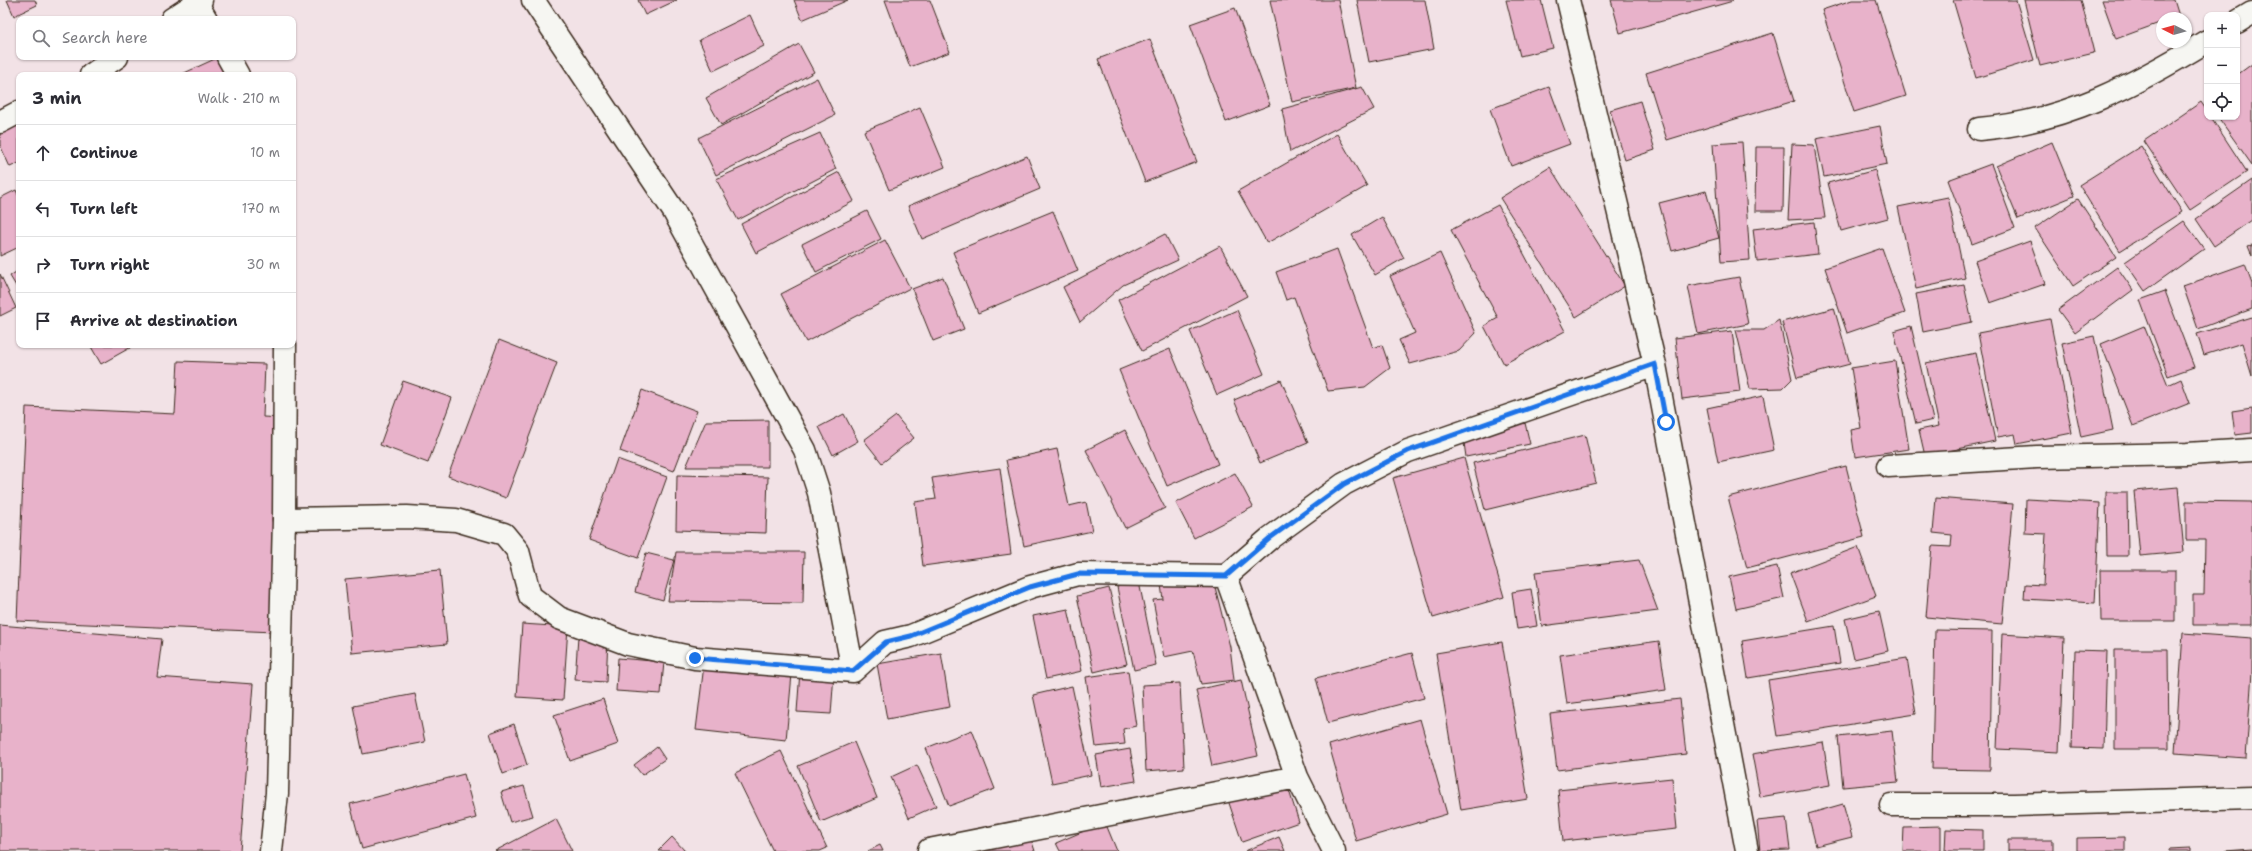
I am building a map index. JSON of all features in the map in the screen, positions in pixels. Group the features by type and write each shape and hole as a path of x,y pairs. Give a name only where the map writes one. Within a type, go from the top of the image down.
{"street":[{"path":"533,0 673,210 805,450 819,493 853,671"},
{"path":"1568,0 1655,364 1748,851"},
{"path":"179,16 201,7"},
{"path":"2240,20 2252,13"},
{"path":"1979,129 2002,127 2038,120 2085,106 2136,82 2204,43"},
{"path":"95,72 113,60"},
{"path":"230,60 236,72"},
{"path":"0,122 16,114"},
{"path":"271,851 277,793 284,520 285,348"},
{"path":"284,520 407,517 456,520 504,534 518,551 530,596 559,618 628,644 695,658 853,671 886,642 911,636 1030,587 1078,574 1226,576 1270,538 1344,484 1408,451 1655,364"},
{"path":"1888,466 2037,457 2186,454 2252,450"},
{"path":"1226,576 1297,777 1334,851"},
{"path":"929,850 1297,777"},
{"path":"1891,805 2014,805 2252,798"}],"building":[{"path":"7,0 35,0 37,5 14,16"},
{"path":"638,0 677,0 645,15"},
{"path":"794,0 848,0 802,20"},
{"path":"885,0 930,0 950,52 910,67"},
{"path":"1270,0 1338,0 1356,88 1292,102"},
{"path":"1357,0 1425,0 1434,49 1369,62"},
{"path":"1506,0 1541,0 1553,48 1520,56"},
{"path":"1611,0 1732,0 1733,1 1620,33"},
{"path":"1852,0 1876,0 1906,96 1854,112 1822,10"},
{"path":"1953,0 2016,0 2034,60 1976,78"},
{"path":"2024,0 2081,0 2094,53 2040,66"},
{"path":"2102,0 2174,0 2178,12 2156,12 2156,24 2116,39"},
{"path":"1235,8 1270,105 1226,122 1190,24"},
{"path":"750,15 764,46 713,71 699,40"},
{"path":"1773,33 1794,101 1667,140 1646,73"},
{"path":"1150,39 1197,162 1145,182 1098,59"},
{"path":"799,44 814,72 721,125 706,98"},
{"path":"212,60 221,60 230,72 186,72"},
{"path":"2252,64 2252,165 2220,120 2240,120 2240,73"},
{"path":"817,78 835,115 716,175 698,138"},
{"path":"1362,87 1374,109 1290,152 1282,109"},
{"path":"1549,87 1570,144 1511,166 1490,109"},
{"path":"1640,101 1655,150 1625,160 1610,110"},
{"path":"2201,102 2204,106 2204,120 2213,120 2247,172 2190,210 2144,141"},
{"path":"920,107 945,167 889,190 864,131"},
{"path":"16,122 16,164 10,167 0,145 0,130"},
{"path":"1880,126 1887,164 1824,177 1816,139"},
{"path":"820,133 836,169 738,220 716,179"},
{"path":"1337,134 1367,186 1267,243 1238,191"},
{"path":"1742,142 1750,260 1721,262 1713,144"},
{"path":"2052,142 2074,196 2018,219 1996,166"},
{"path":"1792,144 1814,145 1825,218 1788,220"},
{"path":"2141,146 2182,212 2120,251 2079,185"},
{"path":"1756,147 1784,147 1783,211 1755,211"},
{"path":"1027,156 1040,189 922,239 908,206"},
{"path":"1991,164 2015,228 1972,244 1948,180"},
{"path":"1550,167 1625,286 1576,317 1500,198"},
{"path":"1875,170 1888,218 1841,231 1828,183"},
{"path":"839,172 854,201 756,253 741,224"},
{"path":"2252,180 2252,220 2214,246 2196,219"},
{"path":"16,190 16,248 0,256 0,198"},
{"path":"1706,191 1719,238 1672,251 1659,203"},
{"path":"1948,197 1965,278 1916,289 1898,207"},
{"path":"2078,199 2116,257 2073,286 2035,228"},
{"path":"1498,205 1565,331 1504,364 1484,326 1498,318 1451,230"},
{"path":"867,211 881,239 816,272 802,244"},
{"path":"1053,211 1078,271 978,313 953,252"},
{"path":"1382,217 1404,258 1375,275 1352,235"},
{"path":"2184,221 2204,249 2145,291 2125,262"},
{"path":"1814,222 1818,254 1757,261 1753,229"},
{"path":"1165,234 1178,260 1123,285 1080,322 1063,287"},
{"path":"885,240 910,288 806,342 781,294"},
{"path":"2030,241 2045,284 1990,303 1975,261"},
{"path":"2252,245 2252,256 2248,246"},
{"path":"1220,246 1247,296 1142,351 1118,300"},
{"path":"1882,248 1905,313 1847,333 1825,268"},
{"path":"1337,249 1373,348 1382,345 1390,368 1365,387 1328,391 1294,297 1286,300 1276,272"},
{"path":"1440,253 1476,333 1459,351 1410,364 1399,340 1415,333 1390,276"},
{"path":"2245,264 2252,283 2252,309 2198,329 2183,286"},
{"path":"2117,267 2133,290 2075,333 2058,310"},
{"path":"16,272 16,286 10,276"},
{"path":"0,274 16,308 0,316"},
{"path":"943,277 964,329 933,341 912,289"},
{"path":"1739,277 1748,324 1698,334 1688,286"},
{"path":"1964,285 1972,322 1923,332 1916,294"},
{"path":"2165,291 2194,367 2168,376 2140,300"},
{"path":"1834,308 1850,364 1797,378 1782,322"},
{"path":"1237,310 1264,374 1217,395 1190,331"},
{"path":"2252,317 2252,376 2242,343 2204,355 2197,334"},
{"path":"2050,319 2072,433 2017,444 2015,434 1998,437 1978,333"},
{"path":"1779,320 1792,379 1783,388 1750,389 1736,330 1764,330"},
{"path":"1911,326 1933,420 1916,424 1894,331"},
{"path":"2144,326 2168,385 2181,379 2190,403 2133,426 2101,344"},
{"path":"1732,331 1740,392 1682,399 1675,338"},
{"path":"2094,336 2113,430 2081,437 2062,343"},
{"path":"499,340 557,363 506,498 448,476"},
{"path":"92,348 130,348 101,364"},
{"path":"1170,349 1218,464 1167,486 1119,370"},
{"path":"1976,353 1995,441 1925,456 1919,430 1939,426 1926,363"},
{"path":"178,361 265,364 263,417 283,418 274,632 17,621 26,407 175,414"},
{"path":"1895,361 1909,449 1855,457 1851,430 1861,428 1851,368"},
{"path":"1281,380 1308,443 1260,463 1234,400"},
{"path":"403,381 452,398 428,463 380,445"},
{"path":"642,390 697,411 674,471 620,451"},
{"path":"1763,396 1774,450 1718,462 1707,408"},
{"path":"2252,408 2252,433 2235,435 2232,411"},
{"path":"844,414 858,441 833,455 819,427"},
{"path":"896,416 914,438 882,463 864,440"},
{"path":"768,420 768,467 686,467 706,421"},
{"path":"1525,423 1530,444 1466,457 1463,436"},
{"path":"1125,430 1165,508 1125,528 1086,450"},
{"path":"1585,435 1596,483 1485,510 1473,463"},
{"path":"1057,449 1069,506 1086,502 1092,531 1024,546 1006,460"},
{"path":"1464,458 1504,597 1433,618 1393,478"},
{"path":"617,459 667,477 638,558 589,540"},
{"path":"1846,466 1864,537 1747,568 1728,497"},
{"path":"1000,468 1011,554 923,566 915,502 936,499 932,478"},
{"path":"1235,473 1253,507 1194,538 1176,503"},
{"path":"677,475 768,477 766,533 676,530"},
{"path":"2178,487 2184,552 2140,556 2134,491"},
{"path":"2106,492 2127,492 2128,556 2107,556"},
{"path":"1936,498 2013,504 2002,624 1926,617 1932,546 1951,547 1952,535 1933,533"},
{"path":"2026,499 2100,503 2095,603 2024,599 2025,584 2043,585 2046,534 2025,533"},
{"path":"2186,501 2252,502 2252,625 2193,625 2193,595 2204,595 2205,540 2186,540"},
{"path":"1858,547 1876,596 1808,621 1790,573"},
{"path":"676,552 804,552 803,603 668,601"},
{"path":"646,553 674,560 663,600 635,592"},
{"path":"1639,560 1658,611 1542,626 1535,572"},
{"path":"1777,566 1784,598 1736,609 1729,577"},
{"path":"440,570 447,644 352,653 345,579"},
{"path":"2100,570 2175,570 2175,621 2101,621"},
{"path":"1160,578 1213,579 1230,647 1234,680 1201,684 1193,651 1164,657 1153,600 1163,599"},
{"path":"1139,582 1156,665 1134,670 1117,587"},
{"path":"1109,588 1127,664 1094,672 1077,596"},
{"path":"1531,589 1537,626 1517,629 1512,592"},
{"path":"1068,609 1082,671 1046,679 1033,616"},
{"path":"1879,611 1888,651 1854,659 1845,619"},
{"path":"522,624 568,627 563,700 517,697"},
{"path":"0,625 67,631 71,629 73,631 162,639 157,677 253,684 240,851 0,851"},
{"path":"1834,626 1840,663 1748,678 1742,641"},
{"path":"1935,630 1992,631 1990,770 1932,769"},
{"path":"2183,633 2252,638 2252,672 2246,758 2175,753"},
{"path":"2002,634 2064,638 2059,752 1997,749"},
{"path":"578,637 608,639 606,682 575,680"},
{"path":"1659,641 1666,690 1567,704 1560,655"},
{"path":"1502,642 1528,799 1461,810 1436,653"},
{"path":"2115,649 2168,649 2169,749 2115,749"},
{"path":"2075,650 2107,651 2104,749 2072,748"},
{"path":"941,653 950,707 887,719 877,664"},
{"path":"1412,653 1424,698 1328,723 1316,678"},
{"path":"618,658 664,662 661,694 616,691"},
{"path":"1907,658 1916,714 1777,736 1768,680"},
{"path":"704,665 792,674 786,740 696,730"},
{"path":"800,671 834,674 831,714 797,712"},
{"path":"1128,671 1136,726 1123,729 1125,744 1096,747 1086,677"},
{"path":"1241,680 1258,756 1212,766 1196,690"},
{"path":"1180,683 1184,768 1146,771 1142,685"},
{"path":"1072,686 1091,775 1052,783 1033,695"},
{"path":"415,694 425,742 363,754 353,706"},
{"path":"603,699 618,744 570,761 554,715"},
{"path":"1680,699 1686,754 1557,770 1550,714"},
{"path":"1420,719 1447,814 1356,841 1329,745"},
{"path":"514,724 527,765 503,774 490,733"},
{"path":"972,730 995,789 949,806 926,748"},
{"path":"1892,731 1898,782 1843,787 1838,737"},
{"path":"854,742 877,798 821,822 798,766"},
{"path":"1823,742 1830,785 1760,797 1752,754"},
{"path":"657,747 665,759 642,775 634,765"},
{"path":"1130,749 1136,781 1101,787 1096,755"},
{"path":"781,751 827,848 820,851 773,851 735,773"},
{"path":"917,765 936,806 909,818 891,777"},
{"path":"464,774 476,818 362,849 350,804"},
{"path":"1672,778 1677,829 1563,841 1558,790"},
{"path":"1286,781 1299,822 1242,842 1228,800"},
{"path":"524,786 533,816 510,822 501,792"},
{"path":"1843,804 1852,837 1816,846 1808,814"},
{"path":"1786,818 1790,850 1760,851 1757,821"},
{"path":"556,819 572,851 495,851"},
{"path":"1105,822 1117,851 1060,851 1056,843"},
{"path":"1941,826 1941,851 1903,851 1904,827"},
{"path":"1946,829 1983,830 1983,851 1945,851"},
{"path":"1030,836 1035,851 985,851"},
{"path":"672,837 685,851 658,851"},
{"path":"1279,837 1285,851 1245,851"},
{"path":"2125,837 2125,851 2077,851 2077,838"},
{"path":"2008,840 2053,840 2053,851 2008,851"},
{"path":"880,845 883,851 868,851"},
{"path":"2191,848 2191,851 2169,851 2169,849"},
{"path":"2252,849 2252,851 2225,851"}],"route":[{"path":"695,658 853,671 886,642 911,636 1030,587 1078,574 1226,576 1270,538 1344,484 1408,451 1655,364 1666,422"}]}
